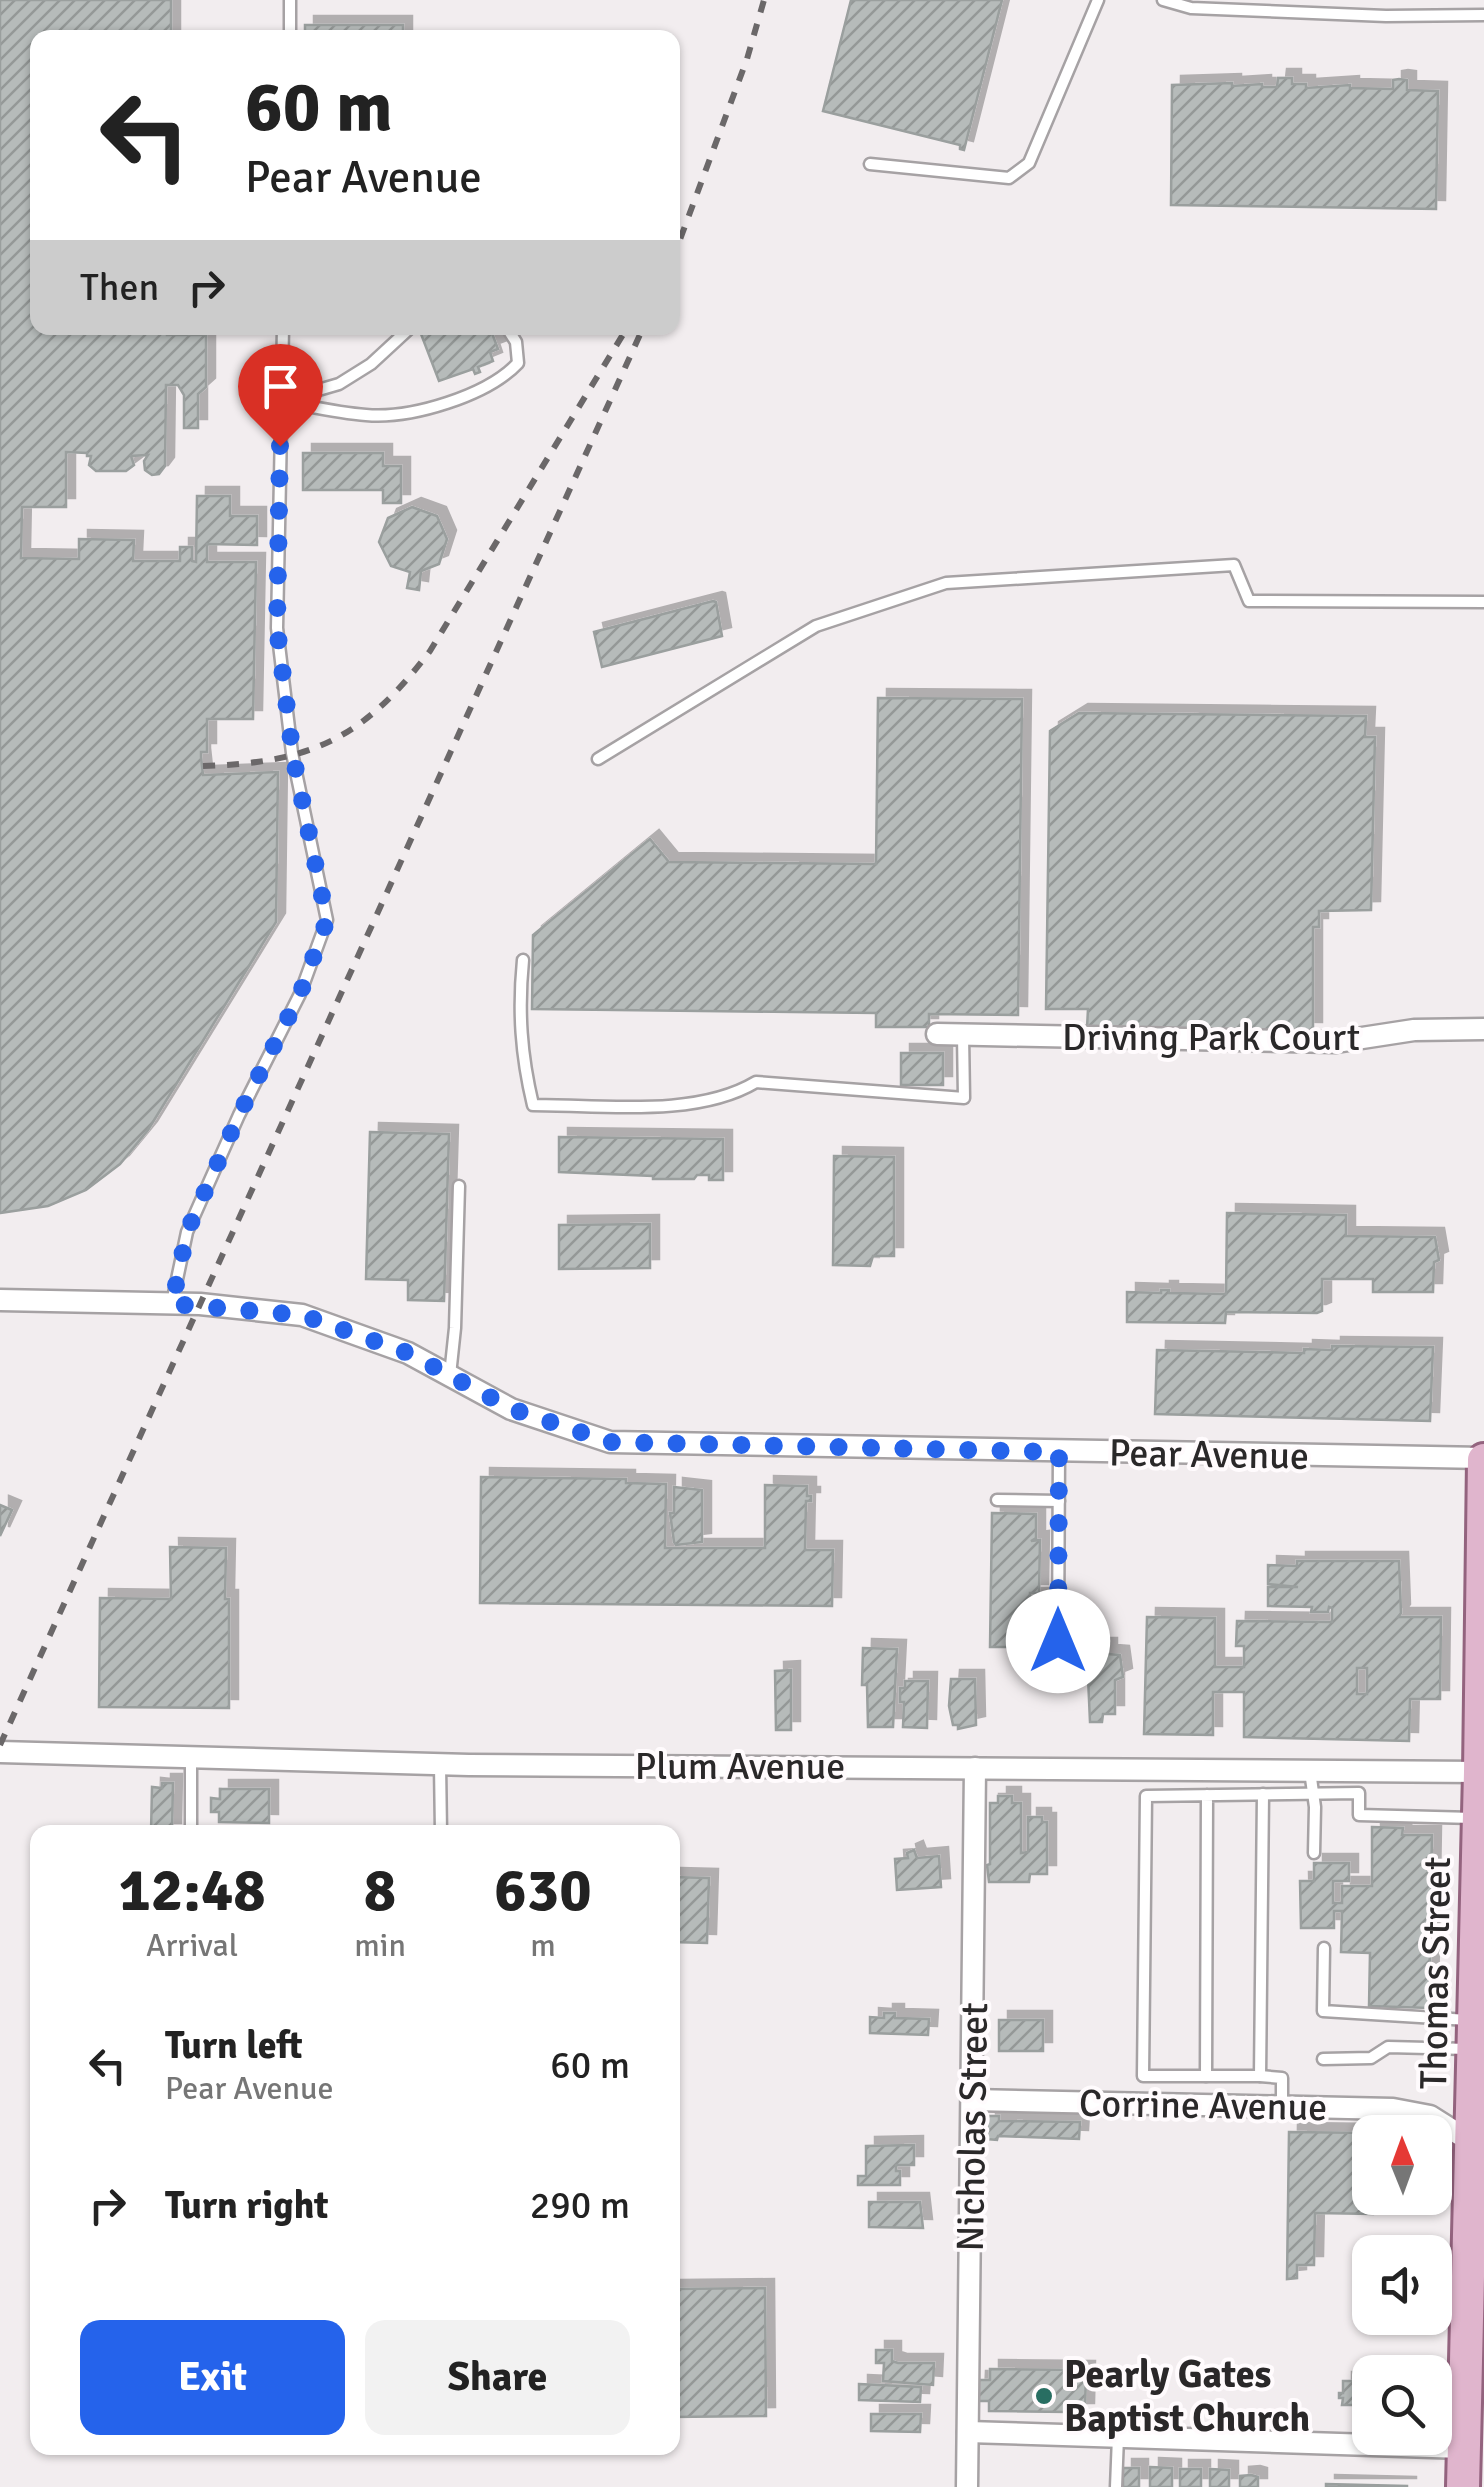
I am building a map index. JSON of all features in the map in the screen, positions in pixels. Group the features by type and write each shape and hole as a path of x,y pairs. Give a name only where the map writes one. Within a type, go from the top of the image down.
{"main road":[{"name":"Thomas Street","path":"1463,2487 1478,2145 1474,2035 1484,1459"}],"street":[{"name":"Driving Park Court","path":"937,1034 1336,1042 1414,1030 1484,1029"},
{"name":"Pear Avenue","path":"0,1300 172,1304 302,1315 408,1353 512,1409 610,1442 1484,1459"},
{"name":"Plum Avenue","path":"0,1752 440,1764 1480,1772"},
{"name":"Nicholas Street","path":"967,2487 974,1768"},
{"name":"Corrine Avenue","path":"973,2100 1394,2109 1430,2116 1478,2145"},
{"path":"968,2432 1463,2448"}],"lane":[{"path":"290,0 290,30"},
{"path":"870,164 1009,178 1029,163 1098,0"},
{"path":"1163,0 1191,8 1386,16 1484,14"},
{"path":"172,1304 187,1232 239,1115 300,994 327,920 293,756 277,628 283,335"},
{"path":"281,401 339,384 371,364 402,335"},
{"path":"281,401 368,416 401,414 466,396 503,378 518,363 516,342 511,335"},
{"path":"598,759 816,626 946,583 1234,564 1249,601 1484,602"},
{"path":"522,960 518,1010 522,1059 533,1105 679,1105 734,1096 756,1082 964,1098 963,1035"},
{"path":"450,1376 459,1186"},
{"path":"1058,1641 1059,1452"},
{"path":"997,1500 1059,1501"},
{"path":"191,1825 192,1758"},
{"path":"440,1764 441,1825"},
{"path":"1310,1771 1316,1806 1314,1854"},
{"path":"1282,2106 1282,2078 1143,2076 1146,1796 1359,1793 1359,1815 1479,1818"},
{"path":"1260,2076 1263,1794"},
{"path":"1206,2076 1207,1795"},
{"path":"1324,1948 1323,2011 1474,2035"},
{"path":"1323,2060 1372,2058 1388,2047 1474,2035"},
{"path":"1116,2487 1118,2436"}],"building":[{"path":"0,0 171,0 171,30 30,30 30,335 206,335 206,387 198,394 198,428 184,428 184,395 178,385 166,385 165,466 159,474 145,470 148,455 131,456 134,465 126,471 96,471 89,465 91,456 87,453 66,452 66,507 22,507 21,558 79,559 79,539 134,540 133,561 180,561 180,547 192,547 192,561 196,562 197,496 230,496 230,516 257,516 257,545 207,544 207,562 256,562 253,719 207,719 207,752 201,752 201,757 203,775 278,772 276,922 148,1130 120,1164 86,1190 48,1206 0,1213"},
{"path":"851,0 1002,0 964,150 960,145 823,111"},
{"path":"305,25 403,25 403,30 305,30"},
{"path":"1278,78 1292,78 1292,84 1306,84 1306,88 1350,85 1393,89 1393,80 1399,79 1407,80 1407,90 1438,91 1436,209 1171,205 1172,85 1232,83 1277,87"},
{"path":"421,335 493,335 498,349 490,352 493,361 478,367 480,372 475,374 473,369 439,381"},
{"path":"303,453 383,453 383,466 401,466 401,503 383,503 383,490 303,490"},
{"path":"412,507 437,516 447,539 439,564 421,571 419,590 407,588 410,572 391,566 379,542 388,518"},
{"path":"713,601 722,636 602,667 594,632"},
{"path":"878,698 1022,699 1018,1015 929,1014 929,1027 876,1027 876,1013 532,1009 533,935 650,839 669,862 876,864"},
{"path":"1079,713 1366,716 1365,737 1375,737 1371,910 1319,911 1319,927 1313,927 1313,1031 1087,1028 1088,1009 1046,1009 1050,731"},
{"path":"901,1053 943,1053 943,1085 901,1085"},
{"path":"370,1132 449,1134 444,1301 408,1300 408,1280 366,1279"},
{"path":"559,1137 723,1139 723,1180 709,1180 709,1175 653,1179 559,1172"},
{"path":"834,1156 894,1157 894,1256 873,1256 870,1266 833,1265"},
{"path":"1227,1213 1346,1215 1346,1236 1435,1237 1439,1260 1434,1262 1433,1292 1373,1292 1373,1279 1322,1279 1322,1311 1317,1313 1226,1312 1225,1323 1127,1322 1127,1292 1226,1294"},
{"path":"650,1224 650,1268 559,1269 559,1225"},
{"path":"1332,1346 1433,1347 1430,1421 1155,1414 1157,1350 1304,1353 1304,1349 1332,1350"},
{"path":"481,1477 626,1479 626,1483 666,1484 665,1548 765,1548 765,1485 807,1486 811,1501 806,1501 805,1550 833,1550 832,1606 480,1603"},
{"path":"674,1487 702,1490 702,1542 674,1542 670,1513 674,1513"},
{"path":"0,1505 12,1510 0,1536"},
{"path":"992,1513 1036,1514 1036,1538 1031,1541 1040,1540 1039,1593 1030,1593 1030,1597 1049,1597 1049,1647 990,1647"},
{"path":"170,1547 226,1548 229,1708 99,1707 100,1598 171,1599"},
{"path":"1297,1561 1399,1561 1398,1617 1441,1617 1440,1699 1410,1699 1409,1741 1244,1737 1244,1692 1213,1692 1213,1735 1144,1734 1147,1617 1215,1618 1215,1667 1244,1667 1244,1646 1236,1646 1237,1621 1332,1622 1329,1607 1328,1612 1311,1612 1312,1607 1268,1606 1268,1587 1298,1587 1268,1584 1268,1565 1297,1566","holes":["1357,1668 1367,1668 1367,1694 1357,1694"]},
{"path":"1098,1647 1108,1647 1108,1654 1120,1655 1123,1677 1115,1680 1115,1714 1103,1714 1102,1722 1090,1722 1087,1655 1098,1655"},
{"path":"863,1648 897,1649 893,1727 868,1727 867,1685 862,1685"},
{"path":"791,1670 791,1730 776,1730 775,1671"},
{"path":"951,1679 975,1679 976,1725 958,1729 958,1725 953,1725 949,1706"},
{"path":"905,1681 928,1681 927,1728 903,1727 900,1688 905,1688"},
{"path":"162,1783 173,1783 172,1825 151,1825 152,1787 162,1788"},
{"path":"220,1789 269,1789 269,1823 219,1822 219,1812 211,1812 211,1798 220,1799"},
{"path":"998,1796 1012,1796 1012,1803 1021,1803 1021,1853 1028,1852 1028,1817 1042,1817 1042,1822 1047,1822 1047,1874 1030,1874 1029,1882 989,1882 990,1803 998,1803"},
{"path":"1372,1827 1403,1828 1402,1835 1432,1835 1429,2008 1369,2006 1370,1953 1341,1952 1342,1911 1334,1911 1334,1928 1301,1928 1300,1881 1314,1881 1314,1863 1349,1863 1349,1881 1333,1881 1333,1903 1342,1903 1342,1886 1372,1886"},
{"path":"914,1850 917,1858 939,1856 941,1887 897,1890 895,1859 908,1858 907,1853"},
{"path":"680,1877 709,1878 707,1943 680,1942"},
{"path":"884,2013 895,2013 895,2018 929,2019 928,2035 870,2033 870,2017 884,2018"},
{"path":"999,2020 1043,2020 1043,2051 999,2051"},
{"path":"987,2116 999,2116 999,2121 1080,2122 1079,2139 987,2139"},
{"path":"1289,2132 1352,2133 1352,2214 1315,2213 1314,2265 1297,2265 1297,2278 1287,2279"},
{"path":"914,2145 914,2165 896,2165 900,2185 858,2185 858,2176 866,2176 866,2146"},
{"path":"869,2202 920,2202 923,2228 869,2227"},
{"path":"765,2288 766,2416 680,2417 680,2289"},
{"path":"876,2350 892,2350 892,2361 898,2363 934,2363 933,2385 883,2381 884,2363 876,2363"},
{"path":"990,2369 1086,2370 1085,2412 1074,2415 989,2411 989,2401 976,2401 977,2380 990,2380"},
{"path":"1343,2381 1352,2381 1352,2405 1342,2405 1339,2393 1343,2393"},
{"path":"859,2384 921,2387 920,2402 859,2400"},
{"path":"871,2414 921,2414 920,2432 871,2431"},
{"path":"1150,2467 1172,2468 1172,2487 1150,2487"},
{"path":"1123,2468 1139,2468 1139,2487 1123,2487"},
{"path":"1180,2469 1201,2469 1201,2487 1180,2487"},
{"path":"1210,2469 1229,2470 1229,2487 1210,2487"},
{"path":"1240,2476 1258,2477 1258,2487 1240,2487"},
{"path":"1407,2486 1407,2487 1326,2487"}],"railway":[{"path":"680,239 747,59 764,0"},
{"path":"203,766 275,759 333,740 358,725 406,681 430,651 623,335"},
{"path":"0,1745 640,335"}],"place":[{"name":"Pearly Gates Baptist Church","path":"1044,2396"}],"route":[{"path":"280,446 277,628 293,756 327,920 300,994 239,1115 187,1232 172,1304 302,1315 408,1353 512,1409 610,1442 1059,1452 1058,1641"}]}
